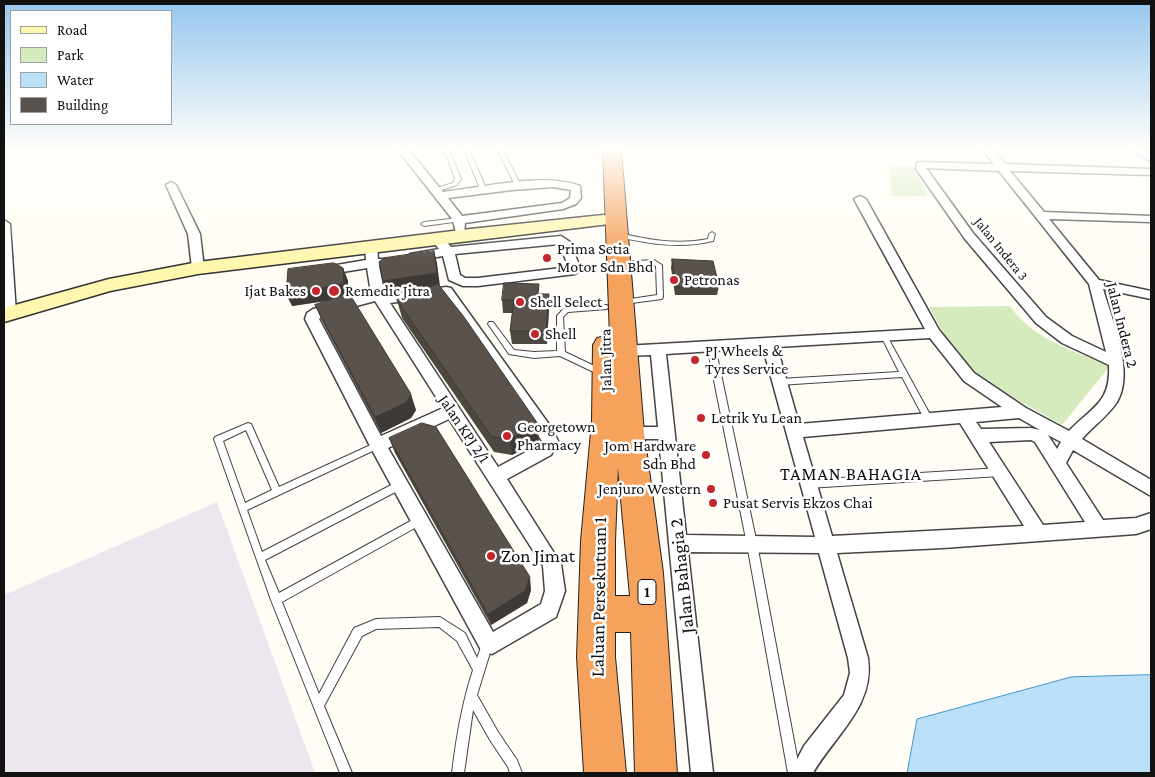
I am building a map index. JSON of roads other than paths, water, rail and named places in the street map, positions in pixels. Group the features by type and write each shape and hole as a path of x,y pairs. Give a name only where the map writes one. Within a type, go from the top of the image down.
{"highway":[{"name":"Jalan Jitra","path":"603,185 610,227 619,263 607,374 621,422"},
{"name":"Jalan Jitra","path":"611,185 610,227 613,305 624,351 621,422"},
{"name":"Laluan Persekutuan 1","path":"601,767 596,657 598,541 621,422"},
{"name":"1","path":"621,422 646,573 656,773"},
{"path":"596,614 648,614"}],"main road":[{"path":"6,314 109,285 198,268 371,255 442,245 460,228 610,227"}],"street":[{"path":"171,185 194,234 198,268"},
{"path":"432,185 460,228 564,206 573,202 577,197 576,188 572,185"},
{"path":"438,193 484,191 532,185"},
{"name":"Jalan Indera 3","path":"933,185 969,236 1052,332 1069,342 1116,362"},
{"name":"Jalan Indera 2","path":"1016,185 1095,283 1118,374 1116,390 1105,406 1071,440 1058,463"},
{"path":"860,199 934,333 969,378 1021,412 1151,489"},
{"path":"1041,215 1151,219"},
{"path":"4,224 6,314"},
{"path":"308,273 371,255 395,260 442,245 561,240 564,242 575,268 571,272 463,282 454,277 442,245"},
{"name":"Jalan KPJ 2/1","path":"371,255 379,299 552,564 555,591 549,610 492,644 488,643"},
{"path":"1095,283 1151,295"},
{"path":"488,643 378,445 312,320 312,316 318,312 379,299 446,291 548,435 550,441 546,450 496,477"},
{"path":"624,351 934,333"},
{"path":"768,342 858,658 860,673 857,689 851,702 812,754 801,773"},
{"name":"Jalan Bahagia 2","path":"658,349 702,773"},
{"path":"378,445 452,411"},
{"path":"793,431 1021,412"},
{"path":"964,416 1039,534"},
{"path":"621,422 667,433"},
{"path":"977,436 1036,434 1041,437 1099,528"},
{"path":"678,543 826,545 1039,534 1136,526 1151,521"}],"lane":[{"path":"438,193 453,185"},
{"path":"482,185 484,191"},
{"path":"424,224 460,228"},
{"path":"610,227 665,244 711,240 712,234"},
{"path":"561,353 560,324 562,312 657,299 661,294 658,263 619,263"},
{"path":"491,324 512,352 534,355 561,353 607,374"},
{"path":"884,336 929,420"},
{"path":"711,346 752,544 794,773"},
{"path":"779,382 905,374"},
{"path":"277,492 248,426 218,439 276,600 346,773"},
{"path":"242,508 378,445"},
{"path":"808,484 1000,472"},
{"path":"260,558 400,485"},
{"path":"276,600 419,521"},
{"path":"318,706 358,632 376,624 440,622 462,637 478,669"},
{"path":"458,773 462,730 478,669 488,643"},
{"path":"471,695 494,736 513,764 516,773"}],"water":[{"path":"1151,675 1151,773 907,773 917,719 1071,677"}],"place":[{"name":"Prima Setia Motor Sdn Bhd","path":"547,258"},
{"name":"Petronas","path":"674,280"},
{"name":"Ijat Bakes","path":"316,291"},
{"name":"Remedic Jitra","path":"334,291"},
{"name":"Shell Select","path":"520,302"},
{"name":"Shell","path":"535,334"},
{"name":"PJ Wheels & Tyres Service","path":"695,360"},
{"name":"Letrik Yu Lean","path":"701,418"},
{"name":"Georgetown Pharmacy","path":"507,436"},
{"name":"Jom Hardware Sdn Bhd","path":"706,455"},
{"name":"Jenjuro Western","path":"711,489"},
{"name":"Pusat Servis Ekzos Chai","path":"713,503"},
{"name":"Zon Jimat","path":"491,556"}],"district":[{"name":"TAMAN BAHAGIA","path":"851,474"}]}
